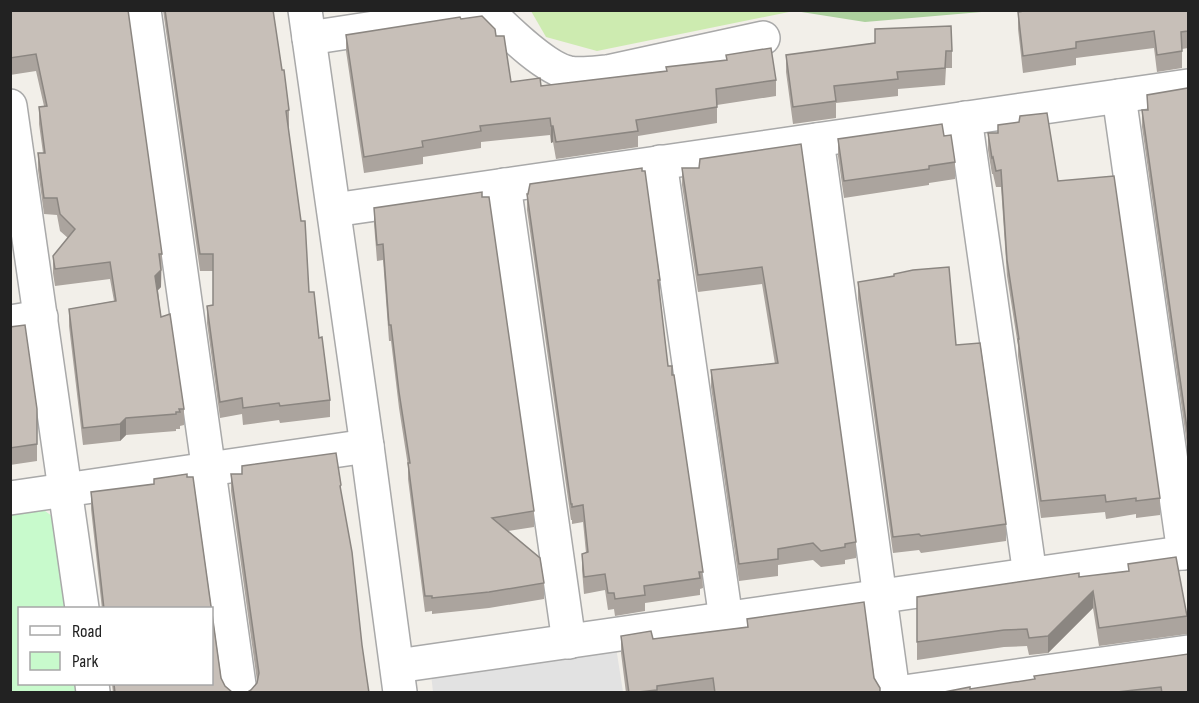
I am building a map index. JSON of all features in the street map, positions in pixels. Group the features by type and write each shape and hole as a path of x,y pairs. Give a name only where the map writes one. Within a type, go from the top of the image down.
{"street":[{"path":"144,10 240,693"},
{"path":"763,38 607,72 588,74 567,73 542,60 486,11 307,24 399,679 569,642 1186,553 1119,96"},
{"path":"334,210 1188,86"},
{"path":"10,106 26,319 65,490 82,607"},
{"path":"965,118 1030,575"},
{"path":"817,140 893,693"},
{"path":"660,162 726,619"},
{"path":"504,185 569,642"},
{"path":"10,498 367,446"},
{"path":"904,693 1188,652"}],"green space":[{"path":"531,11 794,11 597,51 546,37"},
{"path":"795,11 993,11 865,22"},
{"path":"41,508 56,519 68,607 18,607 18,685 78,685 79,692 11,692 10,513"}],"shaded area":[{"path":"616,647 623,692 433,692 431,674"}],"building":[{"path":"10,10 128,10 162,254 159,254 161,270 155,276 161,317 170,314 184,409 179,409 180,412 176,414 126,418 120,424 83,428 69,309 116,301 110,262 55,269 53,256 75,229 60,214 57,198 44,198 38,153 45,153 39,107 47,106 36,54 10,58"},
{"path":"165,10 273,10 282,70 284,70 289,110 286,111 301,221 305,221 309,292 314,292 330,400 243,408 242,398 220,402 207,306 213,305 213,254 200,254"},
{"path":"1030,10 1188,10 1188,31 1181,32 1182,51 1157,55 1154,31 1076,42 1076,48 1023,56 1018,12"},
{"path":"482,16 495,29 496,36 504,36 511,82 540,78 541,86 667,71 666,67 727,60 726,55 771,48 776,80 716,89 717,107 636,120 638,131 556,142 550,118 480,126 481,131 422,141 423,147 364,157 346,35 460,17 461,19"},
{"path":"951,26 952,51 946,51 945,68 897,72 898,79 834,86 836,101 793,107 786,55 875,43 875,29"},
{"path":"1188,88 1188,435 1142,110 1148,110 1147,95"},
{"path":"1047,113 1058,181 1114,176 1160,498 1106,502 1105,495 1041,501 1007,260 1001,170 996,171 988,133 998,133 998,125 1019,122 1020,116"},
{"path":"942,124 944,136 951,135 955,162 929,166 929,169 844,181 838,139"},
{"path":"801,144 856,542 845,544 845,547 821,551 813,543 778,549 778,559 739,564 711,370 778,363 762,267 698,275 682,168 699,168 700,159"},
{"path":"642,168 642,171 645,171 660,280 658,280 668,366 672,366 672,375 674,375 703,572 699,572 700,578 644,586 645,595 615,599 614,593 608,593 605,574 584,577 582,554 588,552 583,505 572,507 571,504 527,194 530,184"},
{"path":"482,192 482,197 489,197 534,511 492,518 540,558 544,583 432,598 432,596 425,596 408,463 410,463 391,325 389,325 383,244 377,245 374,208"},
{"path":"949,267 956,345 980,343 1006,524 921,536 919,534 893,537 858,282 894,276 894,274 913,270"},
{"path":"25,325 37,409 37,444 10,448 10,327"},
{"path":"336,453 352,552 369,693 246,693 257,683 259,673 231,474 242,474 242,466"},
{"path":"187,474 187,477 193,477 211,607 104,607 91,492 154,484 154,479"},
{"path":"1176,557 1187,616 1099,628 1093,591 1048,636 1029,638 1027,629 1004,630 917,642 917,597 1079,573 1079,577 1129,571 1128,564"},
{"path":"864,602 874,678 880,688 880,693 715,693 713,678 657,686 657,690 629,693 621,636 651,631 653,639 748,627 747,619"},
{"path":"213,620 221,678 225,686 235,693 115,693 114,685 213,685"},
{"path":"1188,654 1188,693 1162,693 1161,687 1108,693 939,693 1035,679 1034,676"}]}
